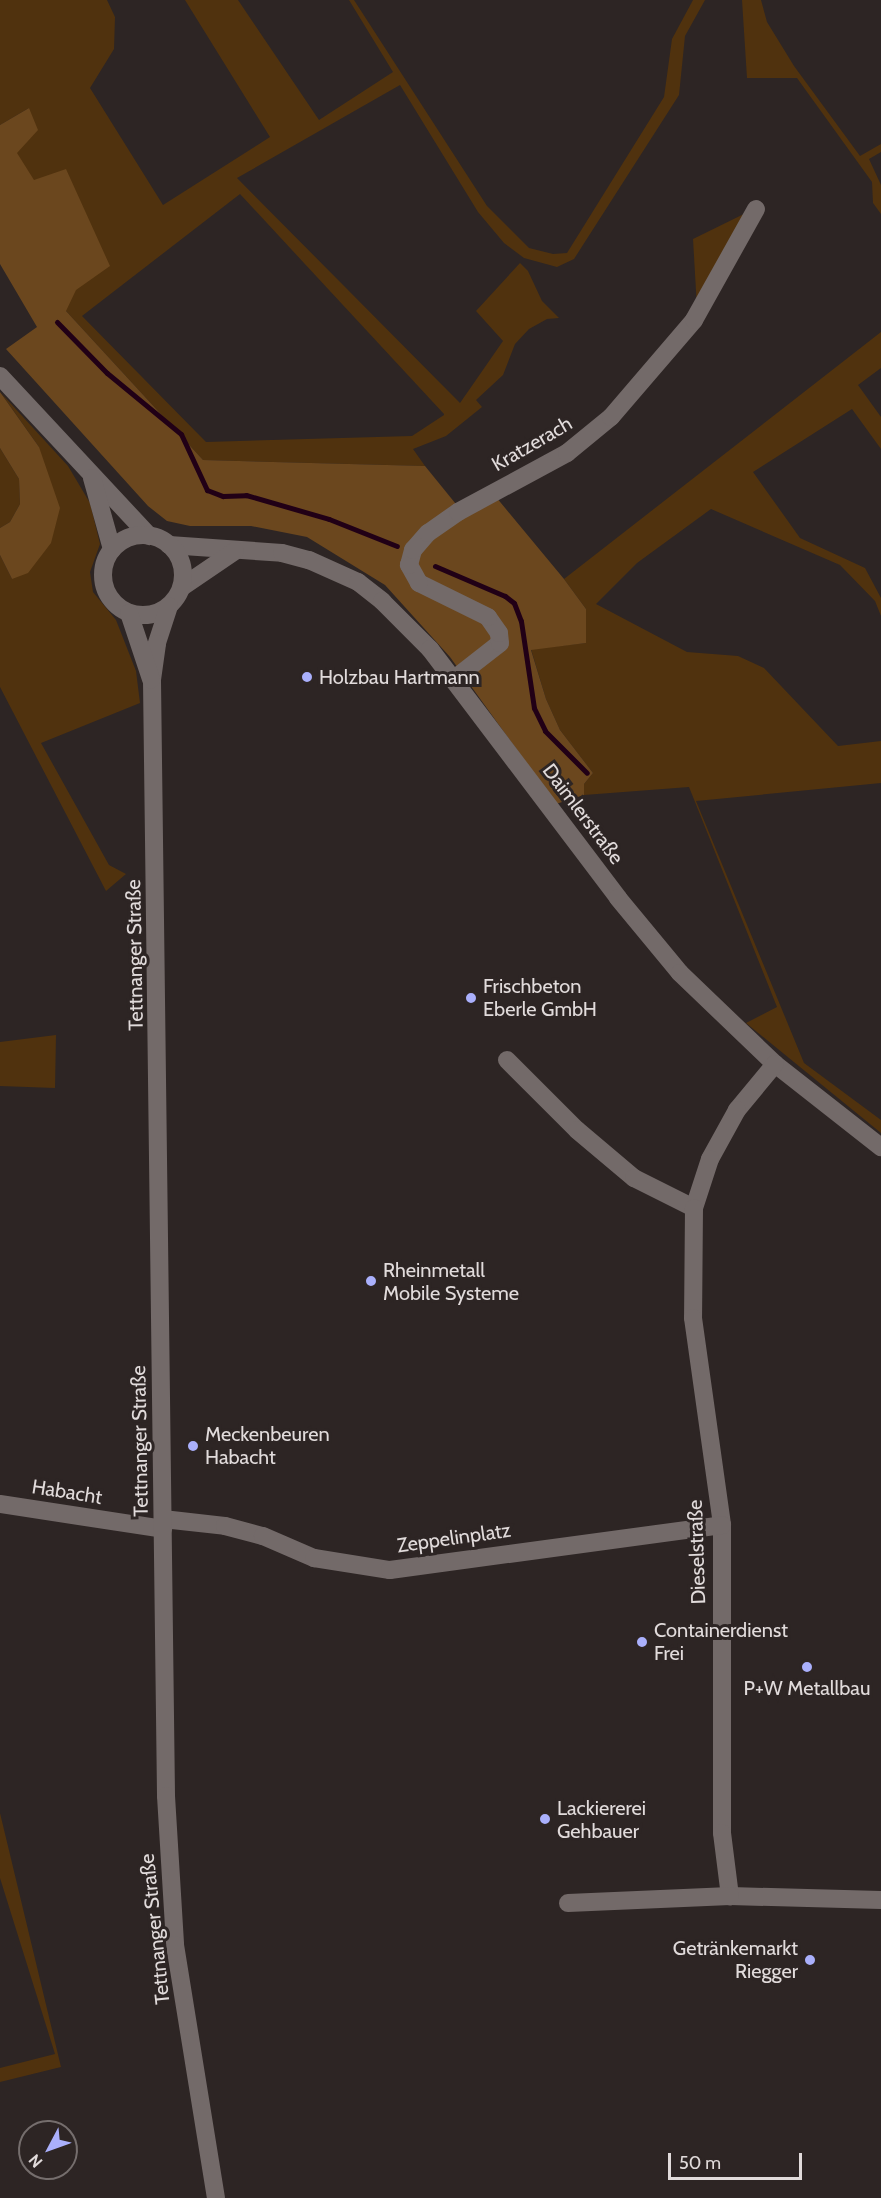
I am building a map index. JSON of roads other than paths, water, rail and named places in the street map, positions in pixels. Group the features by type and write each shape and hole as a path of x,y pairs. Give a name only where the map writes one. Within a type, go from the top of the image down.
{"street":[{"name":"Kratzerach","path":"454,679 500,643 499,633 488,617 419,584 409,565 412,550 428,533 458,512 567,453 611,417 694,320 756,209"},
{"path":"0,376 149,536 169,545 181,563 182,587"},
{"path":"92,477 112,549"},
{"path":"149,536 127,538 112,549 104,566 104,585 113,602 129,613 147,615 169,606 182,587 235,551"},
{"name":"Daimlerstraße","path":"169,545 282,553 330,568 358,582 405,621 454,679 645,932 717,1011 775,1064 881,1147"},
{"name":"Tettnanger Straße","path":"169,606 157,644 152,681 166,1796 175,1945 216,2198"},
{"name":"Tettnanger Straße","path":"129,613 152,681"},
{"path":"507,1060 577,1130 634,1178 694,1208"},
{"name":"Dieselstraße","path":"730,1896 722,1833 722,1525 693,1318 694,1208 710,1160 737,1110 775,1064"},
{"name":"Habacht","path":"0,1504 163,1524"},
{"name":"Zeppelinplatz","path":"163,1524 225,1526 263,1536 314,1558 390,1570 722,1525"},
{"path":"568,1903 730,1896 881,1900"}],"waterway":[{"path":"57,322 107,373 181,434 207,490 223,496 246,495 329,519 397,546"},
{"path":"435,566 505,596 514,603 521,621 534,708 545,731 587,773"}],"place":[{"name":"Holzbau Hartmann","path":"307,677"},
{"name":"Frischbeton Eberle GmbH","path":"471,998"},
{"name":"Rheinmetall Mobile Systeme","path":"371,1281"},
{"name":"Meckenbeuren Habacht","path":"193,1446"},
{"name":"Containerdienst Frei","path":"642,1642"},
{"name":"P+W Metallbau","path":"807,1667"},
{"name":"Lackiererei Gehbauer","path":"545,1819"},
{"name":"Getränkemarkt Riegger","path":"810,1960"}]}
